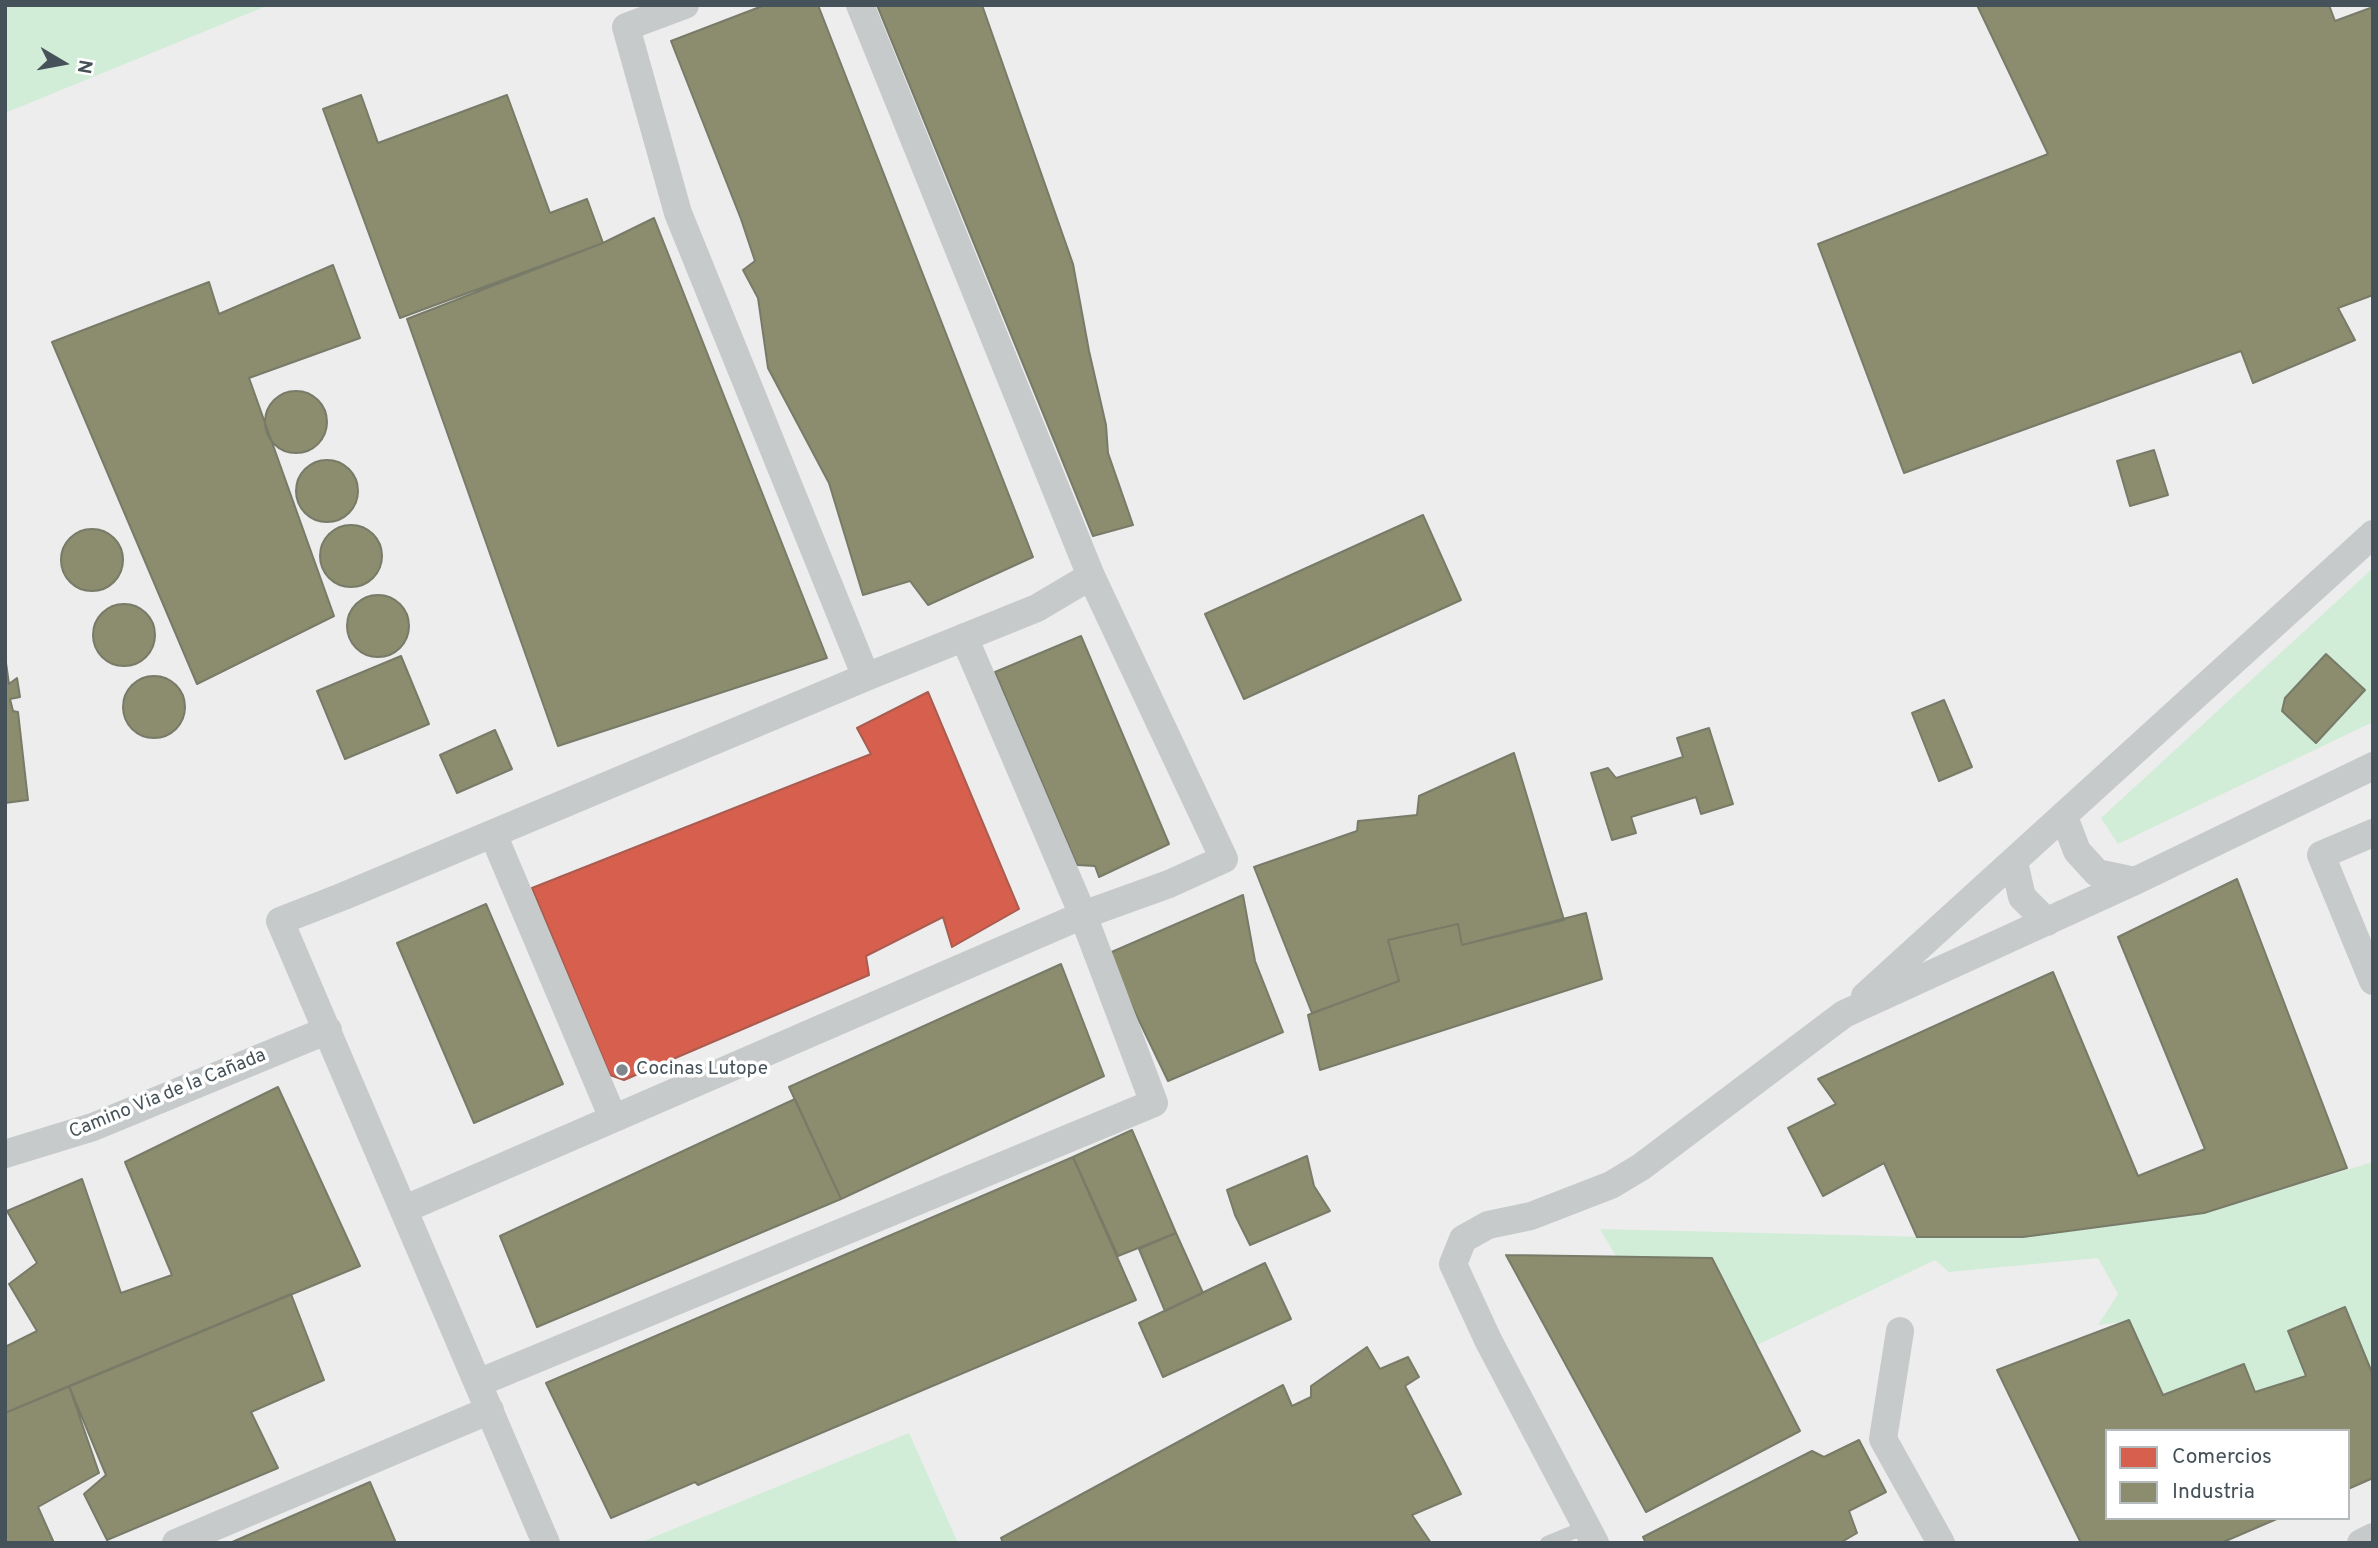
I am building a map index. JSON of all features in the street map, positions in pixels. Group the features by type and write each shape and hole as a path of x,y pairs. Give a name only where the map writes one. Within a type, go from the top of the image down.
{"street":[{"path":"685,5 626,27 678,213 866,677"},
{"path":"405,1209 1083,915 1169,884 1224,859 1091,576 860,5"},
{"path":"1590,1535 1488,1340 1453,1264 1463,1239 1488,1225 1531,1216 1621,1179 1844,1014 2373,534"},
{"path":"546,1543 280,921 1037,608 1091,576"},
{"path":"478,1383 1154,1102 1083,915 964,638"},
{"path":"1844,1014 2136,881 2373,766"},
{"path":"2064,817 2077,851 2097,873 2136,881"},
{"path":"2373,833 2321,855 2373,981"},
{"path":"493,834 613,1118"},
{"path":"2014,862 2022,897 2047,922"},
{"name":"Camino Via de la Cañada","path":"5,1154 93,1127 328,1030"},
{"path":"1900,1331 1883,1439 1941,1543"},
{"path":"176,1543 490,1410"},
{"path":"2361,1543 2373,1538"}],"lane":[{"path":"1547,1543 1590,1535"}],"green space":[{"path":"5,5 269,5 5,113"},
{"path":"2373,568 2373,722 2118,844 2101,818"},
{"path":"2373,1162 2373,1375 2306,1376 2255,1392 2244,1364 2163,1395 2129,1321 2098,1325 2118,1294 2098,1258 1949,1272 1935,1260 1757,1345 1712,1258 1616,1256 1600,1229 2023,1237 2204,1213"},
{"path":"909,1433 958,1543 639,1543"}],"building: Comercios":[{"path":"928,692 1019,909 952,947 943,917 866,956 869,975 624,1080 610,1075 532,888 871,754 857,728"}],"building: Industria":[{"path":"765,5 818,5 1033,557 928,605 910,581 863,595 829,483 768,368 758,298 743,270 755,261 671,41"},
{"path":"877,5 982,5 1073,264 1106,425 1108,453 1133,525 1093,536"},
{"path":"1977,5 2329,5 2335,21 2373,7 2373,295 2338,308 2355,340 2253,383 2241,351 1904,473 1818,244 2048,154"},
{"path":"361,95 378,143 507,95 550,213 587,199 603,243 400,318 323,109"},
{"path":"654,218 827,658 558,746 407,319 603,243"},
{"path":"333,265 360,338 249,378 334,616 197,684 52,342 209,282 219,314"},
{"path":"296,391 308,393 318,400 325,410 325,434 318,444 308,451 296,453 284,451 274,444 267,434 265,422 267,410 274,400 284,393"},
{"path":"2154,450 2168,495 2130,506 2117,461"},
{"path":"327,460 339,462 349,469 356,479 356,503 349,513 339,520 327,522 315,520 305,513 298,503 296,491 298,479 305,469 315,462"},
{"path":"1423,515 1461,600 1244,699 1205,614"},
{"path":"351,525 363,527 373,534 380,544 380,568 373,578 363,585 351,587 339,585 329,578 322,568 320,556 322,544 329,534 339,527"},
{"path":"92,529 104,531 114,538 121,548 121,572 114,582 104,589 92,591 80,589 70,582 63,572 61,560 63,548 70,538 80,531"},
{"path":"378,595 390,597 400,604 407,614 407,638 400,648 390,655 378,657 366,655 356,648 349,638 347,626 349,614 356,604 366,597"},
{"path":"124,604 136,606 146,613 153,623 153,647 146,657 136,664 124,666 112,664 102,657 95,647 93,635 95,623 102,613 112,606"},
{"path":"1081,636 1169,844 1099,877 1095,866 1077,865 995,672"},
{"path":"2326,654 2365,690 2316,743 2282,711 2285,698"},
{"path":"5,656 9,684 17,678 20,697 10,699 13,711 18,712 28,800 5,803"},
{"path":"401,656 429,724 345,759 317,691"},
{"path":"154,676 166,678 176,685 183,695 183,719 176,729 166,736 154,738 142,736 132,729 125,719 123,707 125,695 132,685 142,678"},
{"path":"1944,700 1972,767 1939,781 1912,713"},
{"path":"1709,728 1733,804 1701,814 1696,797 1631,817 1636,833 1612,840 1591,773 1608,768 1616,778 1683,757 1677,738"},
{"path":"495,730 512,769 457,793 440,755"},
{"path":"1514,753 1564,920 1462,945 1458,924 1388,940 1399,981 1312,1013 1254,867 1357,831 1358,821 1417,815 1419,796"},
{"path":"2237,879 2347,1168 2204,1213 2023,1237 1917,1237 1884,1163 1823,1196 1788,1128 1836,1104 1818,1079 2053,972 2138,1176 2205,1149 2118,937"},
{"path":"1243,895 1255,961 1283,1032 1168,1081 1107,954"},
{"path":"486,904 563,1084 474,1123 397,943"},
{"path":"1586,913 1602,979 1320,1070 1308,1015 1399,981 1388,940 1458,924 1462,945"},
{"path":"1061,964 1104,1076 841,1199 789,1087"},
{"path":"278,1087 360,1266 5,1413 5,1347 37,1331 9,1284 37,1263 7,1211 82,1179 121,1293 172,1275 125,1162"},
{"path":"795,1099 841,1199 537,1327 500,1236"},
{"path":"1132,1130 1176,1233 1118,1256 1073,1157"},
{"path":"1307,1156 1314,1186 1330,1211 1250,1245 1235,1215 1227,1190"},
{"path":"1073,1157 1136,1300 698,1485 695,1482 611,1518 546,1383"},
{"path":"1176,1233 1203,1293 1165,1311 1139,1249"},
{"path":"1506,1255 1712,1258 1800,1431 1646,1512"},
{"path":"1265,1263 1291,1319 1163,1377 1139,1323"},
{"path":"291,1294 324,1380 251,1412 278,1468 107,1540 84,1494 106,1475 69,1386"},
{"path":"2345,1307 2373,1375 2373,1478 2350,1488 2350,1429 2105,1429 2105,1520 2274,1520 2221,1543 2081,1543 1997,1370 2129,1320 2163,1395 2244,1364 2255,1392 2306,1376 2288,1331"},
{"path":"1367,1347 1380,1369 1408,1357 1419,1377 1405,1386 1461,1494 1412,1515 1431,1543 1003,1543 1001,1538 1283,1385 1292,1406 1311,1397 1311,1386"},
{"path":"69,1386 99,1473 38,1507 54,1543 5,1543 5,1413"},
{"path":"1859,1440 1886,1492 1849,1511 1857,1533 1840,1543 1646,1543 1643,1537 1812,1451 1824,1457"},
{"path":"370,1482 396,1543 230,1543"}],"place":[{"name":"Cocinas Lutope","path":"622,1070"}]}
